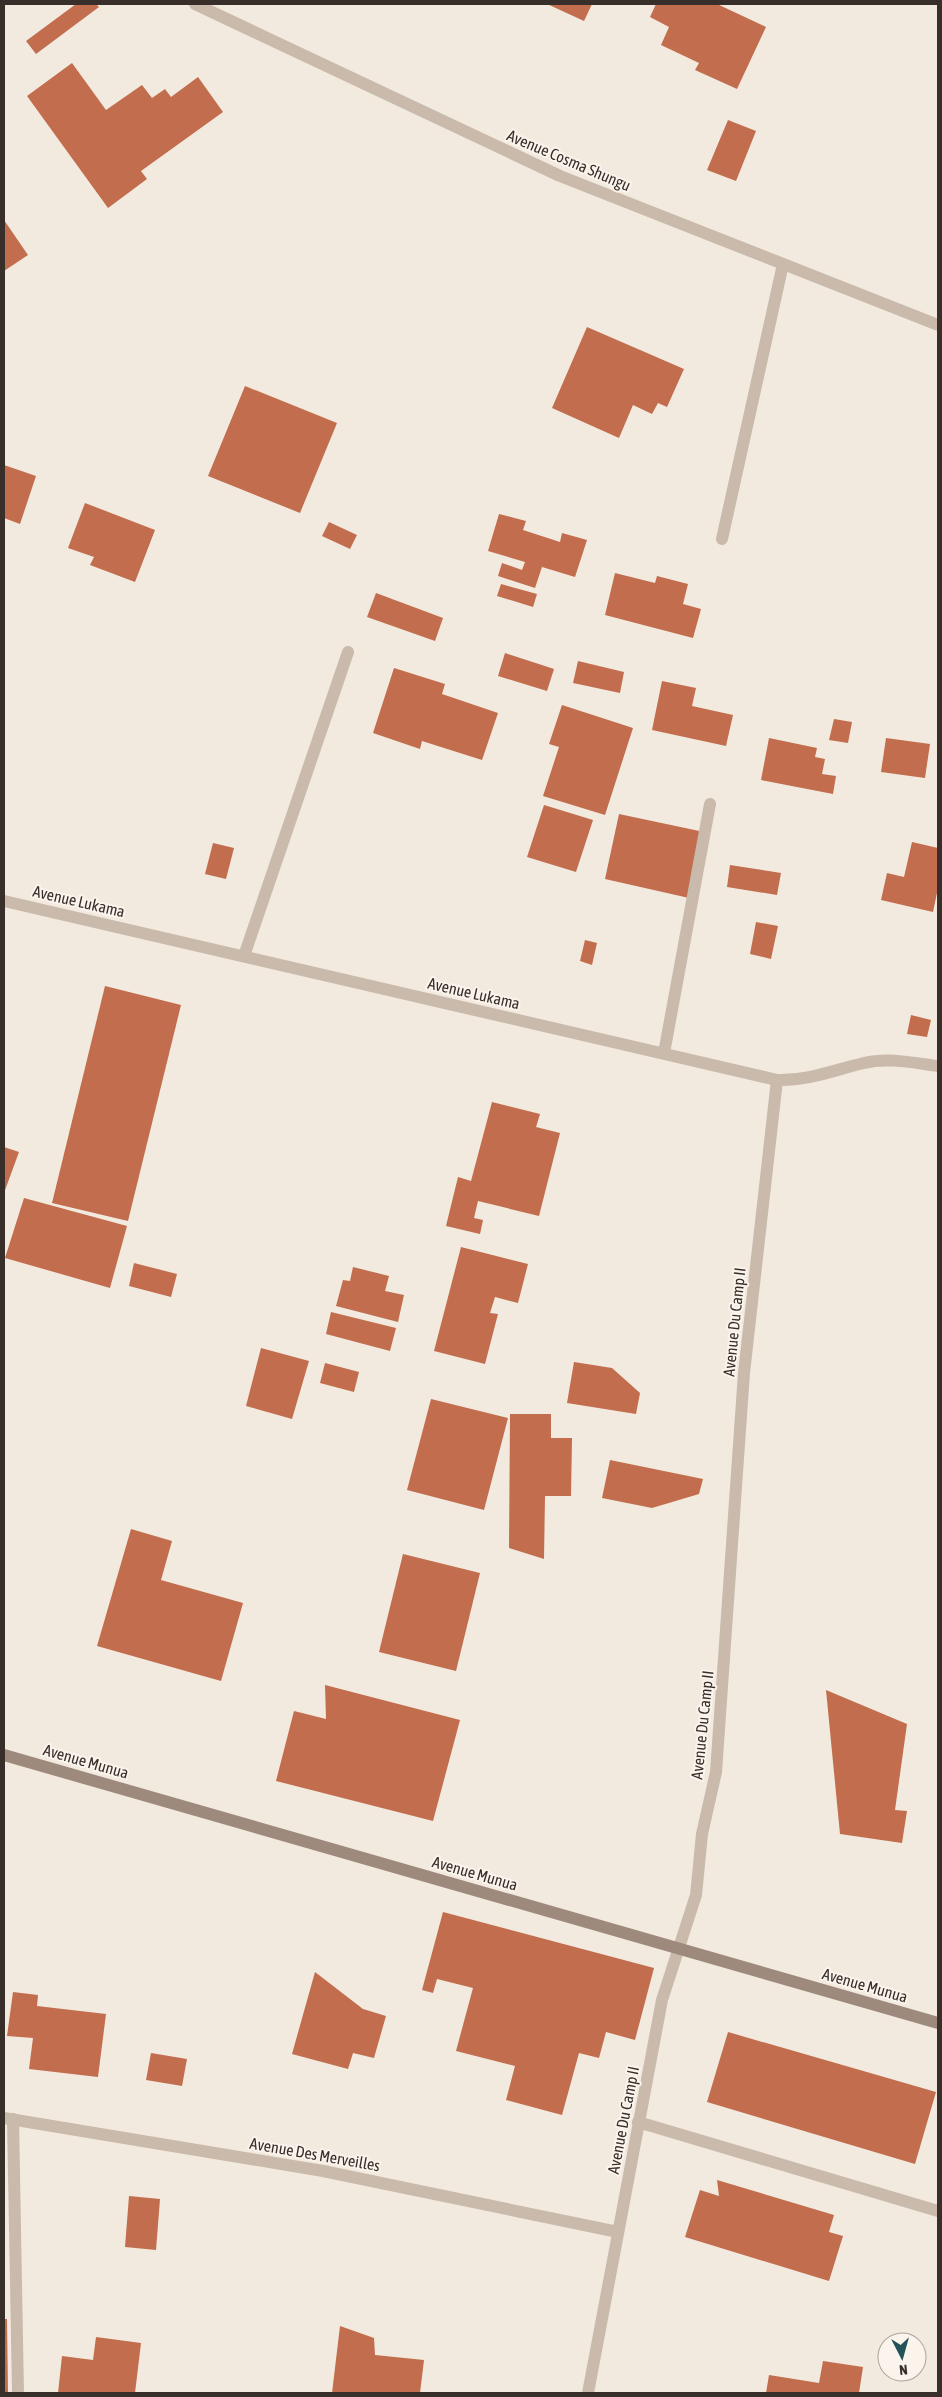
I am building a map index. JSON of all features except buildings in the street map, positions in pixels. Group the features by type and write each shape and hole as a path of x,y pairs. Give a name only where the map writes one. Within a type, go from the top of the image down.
{"main road":[{"name":"Avenue Munua","path":"4,1755 938,2023"}],"street":[{"name":"Avenue Cosma Shungu","path":"195,4 560,176 938,325"},
{"path":"722,539 782,264"},
{"path":"244,956 348,652"},
{"path":"664,1053 710,804"},
{"name":"Avenue Lukama","path":"4,901 777,1080 798,1080 866,1062 897,1060 938,1066"},
{"name":"Avenue Du Camp II","path":"588,2393 662,2000 677,1948 696,1895 702,1834 716,1772 744,1373 777,1080"},
{"path":"8,2118 18,2393"},
{"name":"Avenue Des Merveilles","path":"8,2118 322,2171 618,2232"},
{"path":"638,2122 938,2211"}]}
